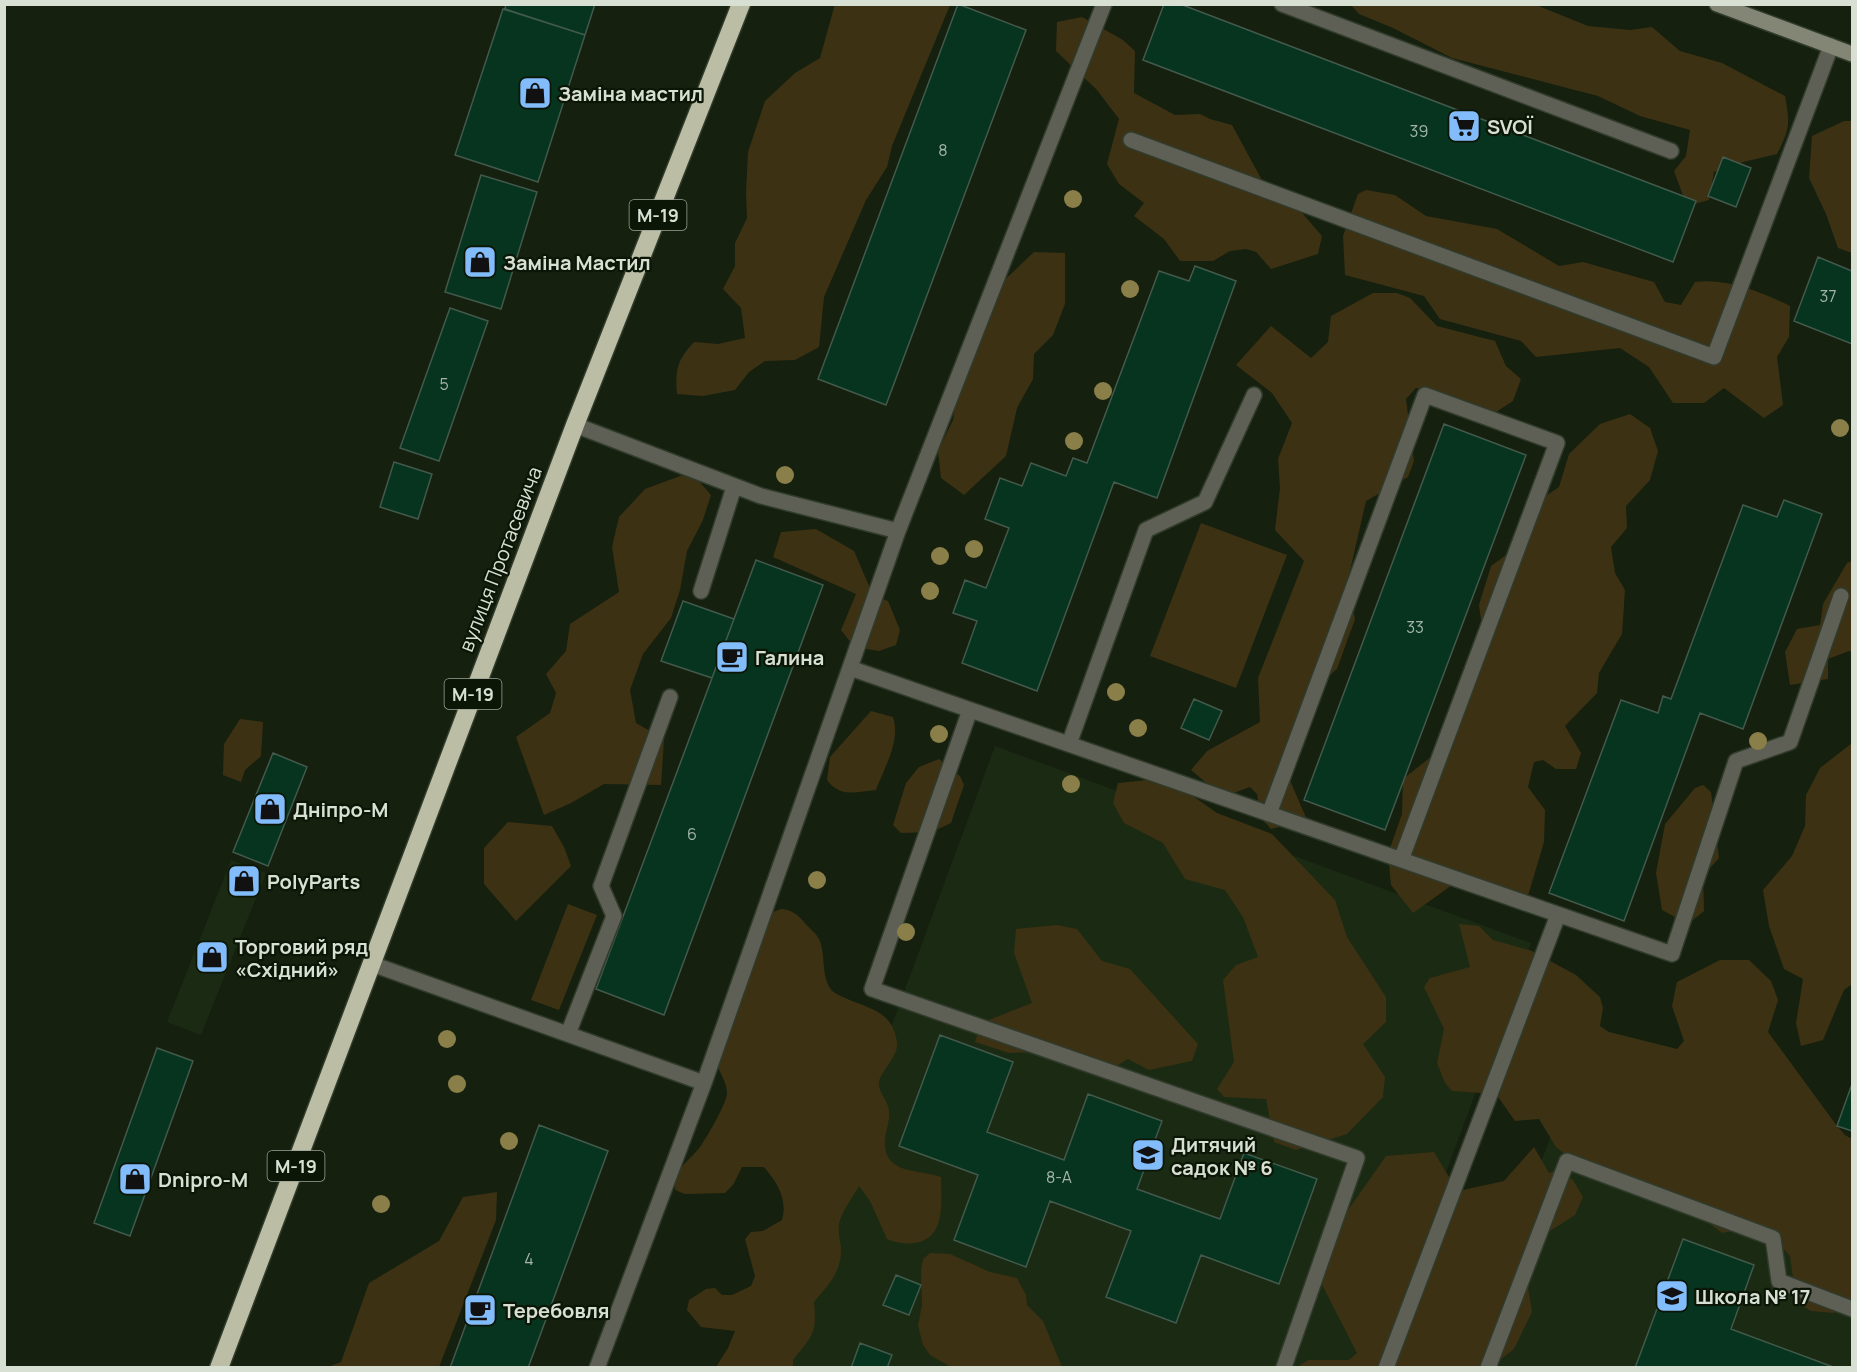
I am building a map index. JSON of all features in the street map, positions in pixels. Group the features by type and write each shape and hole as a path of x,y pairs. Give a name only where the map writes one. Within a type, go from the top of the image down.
{"highway":[{"name":"вулиця Протасевича","path":"219,1368 575,425 741,4"}],"main road":[{"path":"1717,4 1852,54"}],"lane":[{"path":"597,1368 704,1083 898,531 1104,4"},
{"path":"1282,4 1671,151"},
{"path":"1131,140 1714,357 1831,46"},
{"path":"1069,744 1146,530 1205,502 1254,395"},
{"path":"1269,814 1425,395 1557,443 1401,860"},
{"path":"575,425 761,496 898,531"},
{"path":"700,591 734,487"},
{"path":"850,668 1672,954 1736,761 1790,742 1841,596"},
{"path":"568,1034 614,916 601,886 670,697"},
{"path":"970,710 872,989 1357,1158 1284,1367"},
{"path":"1386,1368 1558,915"},
{"path":"372,964 704,1083"},
{"path":"1488,1368 1567,1161 1773,1238 1779,1281 1852,1309"}],"shaded area":[{"path":"835,4 950,5 892,146 887,167 866,200 824,297 819,347 795,360 765,361 749,372 735,390 703,396 677,394 678,366 694,342 718,344 745,338 741,308 723,289 735,266 735,243 747,218 748,152 765,101 795,73 820,58"},
{"path":"1351,5 1536,5 1588,26 1630,30 1652,27 1680,51 1722,63 1785,96 1788,113 1787,132 1777,154 1714,172 1709,200 1687,206 1674,171 1686,156 1690,130 1640,116 1598,96 1452,58 1393,28 1359,14"},
{"path":"1082,17 1123,40 1135,51 1134,93 1175,115 1200,114 1232,125 1263,182 1285,193 1322,236 1318,254 1271,269 1256,252 1246,249 1230,251 1213,261 1180,261 1164,239 1134,216 1144,203 1119,184 1107,164 1119,119 1097,90 1056,51 1057,22"},
{"path":"1844,121 1852,121 1852,253 1838,248 1826,214 1809,178 1812,136"},
{"path":"1366,190 1395,195 1426,216 1497,229 1559,266 1583,262 1654,282 1665,302 1681,305 1695,282 1707,281 1744,287 1790,306 1789,337 1777,357 1783,405 1764,418 1724,388 1704,403 1673,403 1649,367 1620,348 1536,357 1521,341 1440,319 1424,296 1345,275 1343,236 1358,194"},
{"path":"1034,252 1065,253 1065,304 1053,335 1034,354 1033,379 1017,408 1006,456 964,495 941,478 938,451 953,420 959,379 994,290"},
{"path":"1373,293 1397,293 1410,298 1437,326 1495,341 1506,366 1521,379 1513,401 1496,412 1458,416 1450,398 1434,390 1416,388 1406,399 1414,461 1408,477 1366,501 1347,584 1355,619 1337,669 1305,696 1305,731 1286,771 1307,820 1271,829 1261,818 1257,794 1250,787 1223,797 1191,770 1207,751 1260,722 1258,678 1304,561 1275,530 1280,488 1278,459 1292,423 1272,393 1236,365 1271,326 1311,358 1328,342 1331,316"},
{"path":"1630,414 1650,428 1658,451 1650,480 1626,506 1627,528 1611,547 1615,573 1625,590 1622,634 1599,673 1597,693 1565,726 1581,753 1576,769 1556,769 1543,760 1534,762 1528,787 1545,810 1544,842 1527,899 1459,880 1413,913 1391,885 1388,854 1402,814 1403,779 1437,752 1483,635 1479,605 1491,566 1510,552 1531,506 1559,487 1569,454 1600,424"},
{"path":"691,472 711,495 703,520 687,551 680,590 671,618 643,654 630,690 636,723 664,739 661,785 604,784 544,815 516,737 550,713 556,693 546,674 566,651 570,624 619,592 612,547 619,517 645,489"},
{"path":"1201,523 1287,555 1236,688 1150,656"},
{"path":"816,529 854,551 873,595 888,601 900,630 896,645 879,651 854,647 841,630 856,594 773,557 781,532"},
{"path":"1852,561 1852,652 1828,659 1828,679 1790,685 1785,652 1797,629 1820,625 1823,604 1847,563"},
{"path":"871,711 893,717 895,735 891,754 876,790 843,792 827,780 830,757"},
{"path":"240,719 263,722 261,756 245,770 241,782 223,775 224,744"},
{"path":"1852,743 1852,984 1844,990 1823,1040 1801,1046 1796,1023 1803,979 1784,969 1769,926 1763,890 1792,856 1805,826 1806,795 1820,768"},
{"name":"Дитячий садок № 6","path":"995,746 1531,943 1374,1367 765,1368"},
{"path":"939,759 960,776 964,785 951,823 932,832 901,833 893,825 906,783 919,767"},
{"path":"1167,778 1217,813 1272,834 1335,900 1347,937 1386,997 1386,1022 1363,1044 1385,1077 1383,1097 1347,1134 1296,1150 1274,1142 1266,1099 1224,1097 1217,1089 1234,1062 1223,980 1236,965 1258,957 1243,917 1225,890 1185,879 1163,843 1124,823 1113,803 1118,783"},
{"path":"1703,785 1711,792 1719,858 1703,876 1704,911 1688,924 1662,910 1656,873 1665,824 1695,788"},
{"path":"508,822 552,826 564,847 571,866 516,921 484,884 484,848"},
{"name":"Торговий ряд «Східний»","path":"231,860 266,873 201,1035 167,1022"},
{"path":"568,904 597,915 559,1010 531,1000"},
{"path":"781,909 797,915 818,937 825,977 831,990 871,1008 890,1023 897,1047 879,1083 889,1112 885,1139 886,1151 889,1159 903,1169 941,1177 941,1213 935,1231 924,1241 909,1244 894,1242 887,1239 870,1201 859,1186 840,1220 841,1257 837,1271 814,1302 814,1328 805,1345 793,1360 793,1367 716,1367 735,1331 701,1327 687,1310 689,1300 706,1289 715,1288 722,1295 732,1295 751,1286 755,1276 745,1239 751,1232 763,1231 782,1220 784,1205 777,1185 764,1167 742,1167 733,1185 725,1193 685,1194 675,1190 675,1182 679,1171 703,1143 724,1104 727,1089 716,1062 773,912"},
{"path":"1459,924 1479,926 1493,940 1532,951 1576,975 1600,997 1603,1008 1600,1026 1609,1032 1677,1049 1684,1041 1672,1006 1677,982 1720,960 1749,960 1771,981 1778,1000 1768,1032 1837,1126 1852,1139 1852,1304 1834,1313 1811,1311 1800,1304 1795,1293 1790,1256 1773,1238 1755,1226 1722,1233 1700,1216 1641,1197 1592,1163 1566,1155 1556,1147 1539,1119 1515,1121 1496,1094 1452,1091 1445,1083 1437,1063 1444,1029 1424,987 1430,978 1470,967"},
{"path":"1057,925 1077,929 1102,961 1130,969 1198,1044 1192,1061 1149,1070 1128,1059 1110,1070 1071,1051 1009,1053 975,1042 981,1023 1032,1003 1014,953 1016,929"},
{"name":"Школа № 17","path":"1559,1114 1852,1224 1852,1367 1464,1368"},
{"path":"1534,1147 1549,1173 1557,1170 1573,1180 1583,1197 1575,1215 1531,1243 1527,1281 1532,1312 1514,1349 1491,1367 1296,1368 1308,1360 1349,1360 1357,1353 1318,1277 1329,1237 1386,1156 1434,1152 1455,1187 1463,1190 1504,1181"},
{"path":"497,1192 496,1220 439,1367 328,1367 341,1362 369,1283 439,1241 463,1197"},
{"path":"930,1253 950,1254 990,1272 1017,1278 1026,1295 1027,1305 1043,1321 1062,1367 951,1367 930,1355 923,1345 918,1325 922,1305 923,1259"}],"building":[{"path":"506,4 595,4 585,35 505,9"},
{"path":"958,4 1026,30 886,405 818,379"},
{"path":"1164,4 1180,4 1696,201 1673,262 1143,60"},
{"path":"503,9 585,35 538,182 455,155"},
{"path":"1723,157 1751,168 1736,207 1708,196"},
{"path":"481,175 537,192 501,309 445,292"},
{"path":"1818,257 1852,271 1852,344 1794,321"},
{"path":"1195,266 1236,281 1157,498 1114,482 1037,691 962,663 977,621 953,613 965,580 986,588 1009,528 985,519 1000,478 1022,486 1031,463 1066,476 1073,458 1087,463 1159,271 1189,281"},
{"path":"450,308 488,321 439,461 400,448"},
{"path":"1444,424 1526,455 1385,830 1304,800"},
{"path":"394,462 432,474 418,519 380,507"},
{"path":"1784,500 1822,514 1743,729 1700,713 1624,921 1549,893 1621,700 1658,713 1663,696 1671,699 1743,505 1777,517"},
{"path":"756,560 823,585 664,1015 596,989"},
{"path":"683,601 734,619 712,678 661,661"},
{"path":"1194,699 1222,711 1209,740 1181,728"},
{"name":"Дніпро-М","path":"273,753 307,767 268,866 233,852"},
{"path":"940,1035 1013,1062 987,1132 1064,1160 1088,1094 1162,1121 1137,1189 1220,1219 1244,1153 1317,1179 1279,1284 1201,1255 1176,1323 1106,1297 1131,1231 1050,1201 1026,1267 954,1240 978,1175 899,1146"},
{"path":"157,1048 193,1061 130,1236 94,1223"},
{"path":"1852,1084 1852,1131 1837,1126"},
{"path":"539,1125 608,1151 528,1368 450,1368"},
{"path":"1683,1239 1754,1265 1731,1329 1836,1368 1635,1368"},
{"path":"896,1275 921,1285 909,1315 883,1305"},
{"path":"860,1343 892,1355 887,1368 851,1368"}],"place":[{"name":"Заміна мастил","path":"535,93"},
{"name":"SVOЇ","path":"1464,126"},
{"name":"Заміна Мастил","path":"480,262"},
{"name":"Галина","path":"732,657"},
{"name":"Дніпро-М","path":"270,809"},
{"name":"PolyParts","path":"244,881"},
{"name":"Торговий ряд «Східний»","path":"212,957"},
{"name":"Дитячий садок № 6","path":"1148,1155"},
{"name":"Dnipro-M","path":"135,1179"},
{"name":"Школа № 17","path":"1672,1296"},
{"name":"Теребовля","path":"480,1310"}]}
